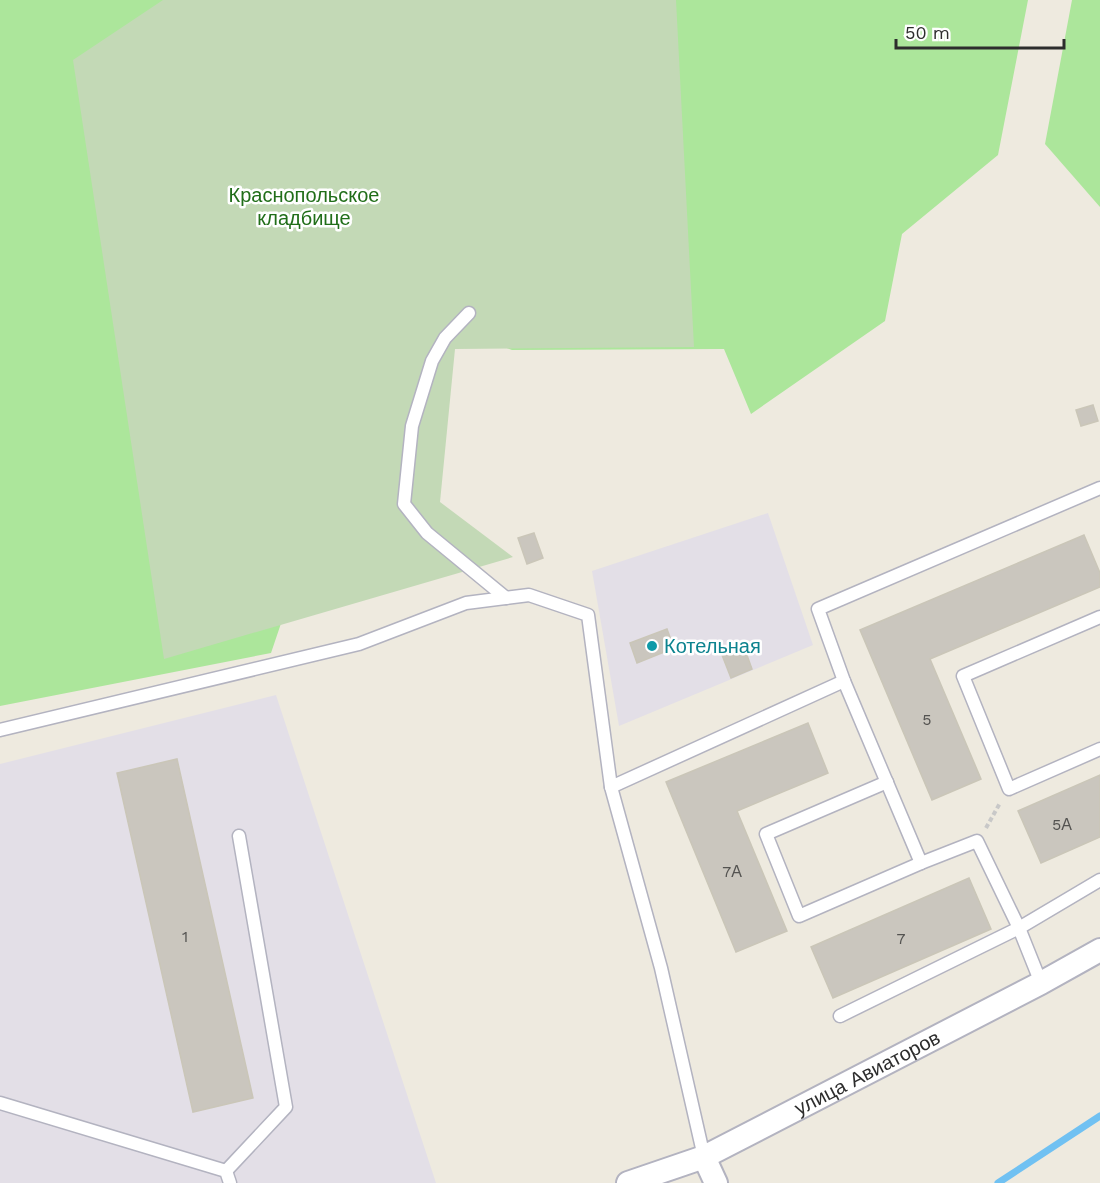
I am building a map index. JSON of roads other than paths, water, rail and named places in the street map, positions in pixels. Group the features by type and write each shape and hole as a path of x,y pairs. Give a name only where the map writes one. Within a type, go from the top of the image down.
{"street":[{"name":"улица Авиаторов","path":"628,1183 704,1157 1041,983 1100,950"},
{"path":"704,1157 716,1183"}],"lane":[{"path":"470,313 445,338 432,361 412,426 404,504 427,533 506,598"},
{"path":"921,863 844,681 818,609 1100,488"},
{"path":"0,730 359,644 466,603 530,595 588,615 611,787 661,968 704,1157"},
{"path":"1100,617 963,676 1009,789 1100,749"},
{"path":"611,787 844,681"},
{"path":"887,782 765,834 799,916 977,841 1019,928 1041,983"},
{"path":"0,1102 228,1177 286,1107 239,836"},
{"path":"840,1016 1019,928 1100,880"}],"waterway":[{"path":"998,1183 1100,1116"}],"place":[{"name":"Котельная","path":"652,646"}],"park label":[{"name":"Краснопольское кладбище","path":"304,206"}]}
